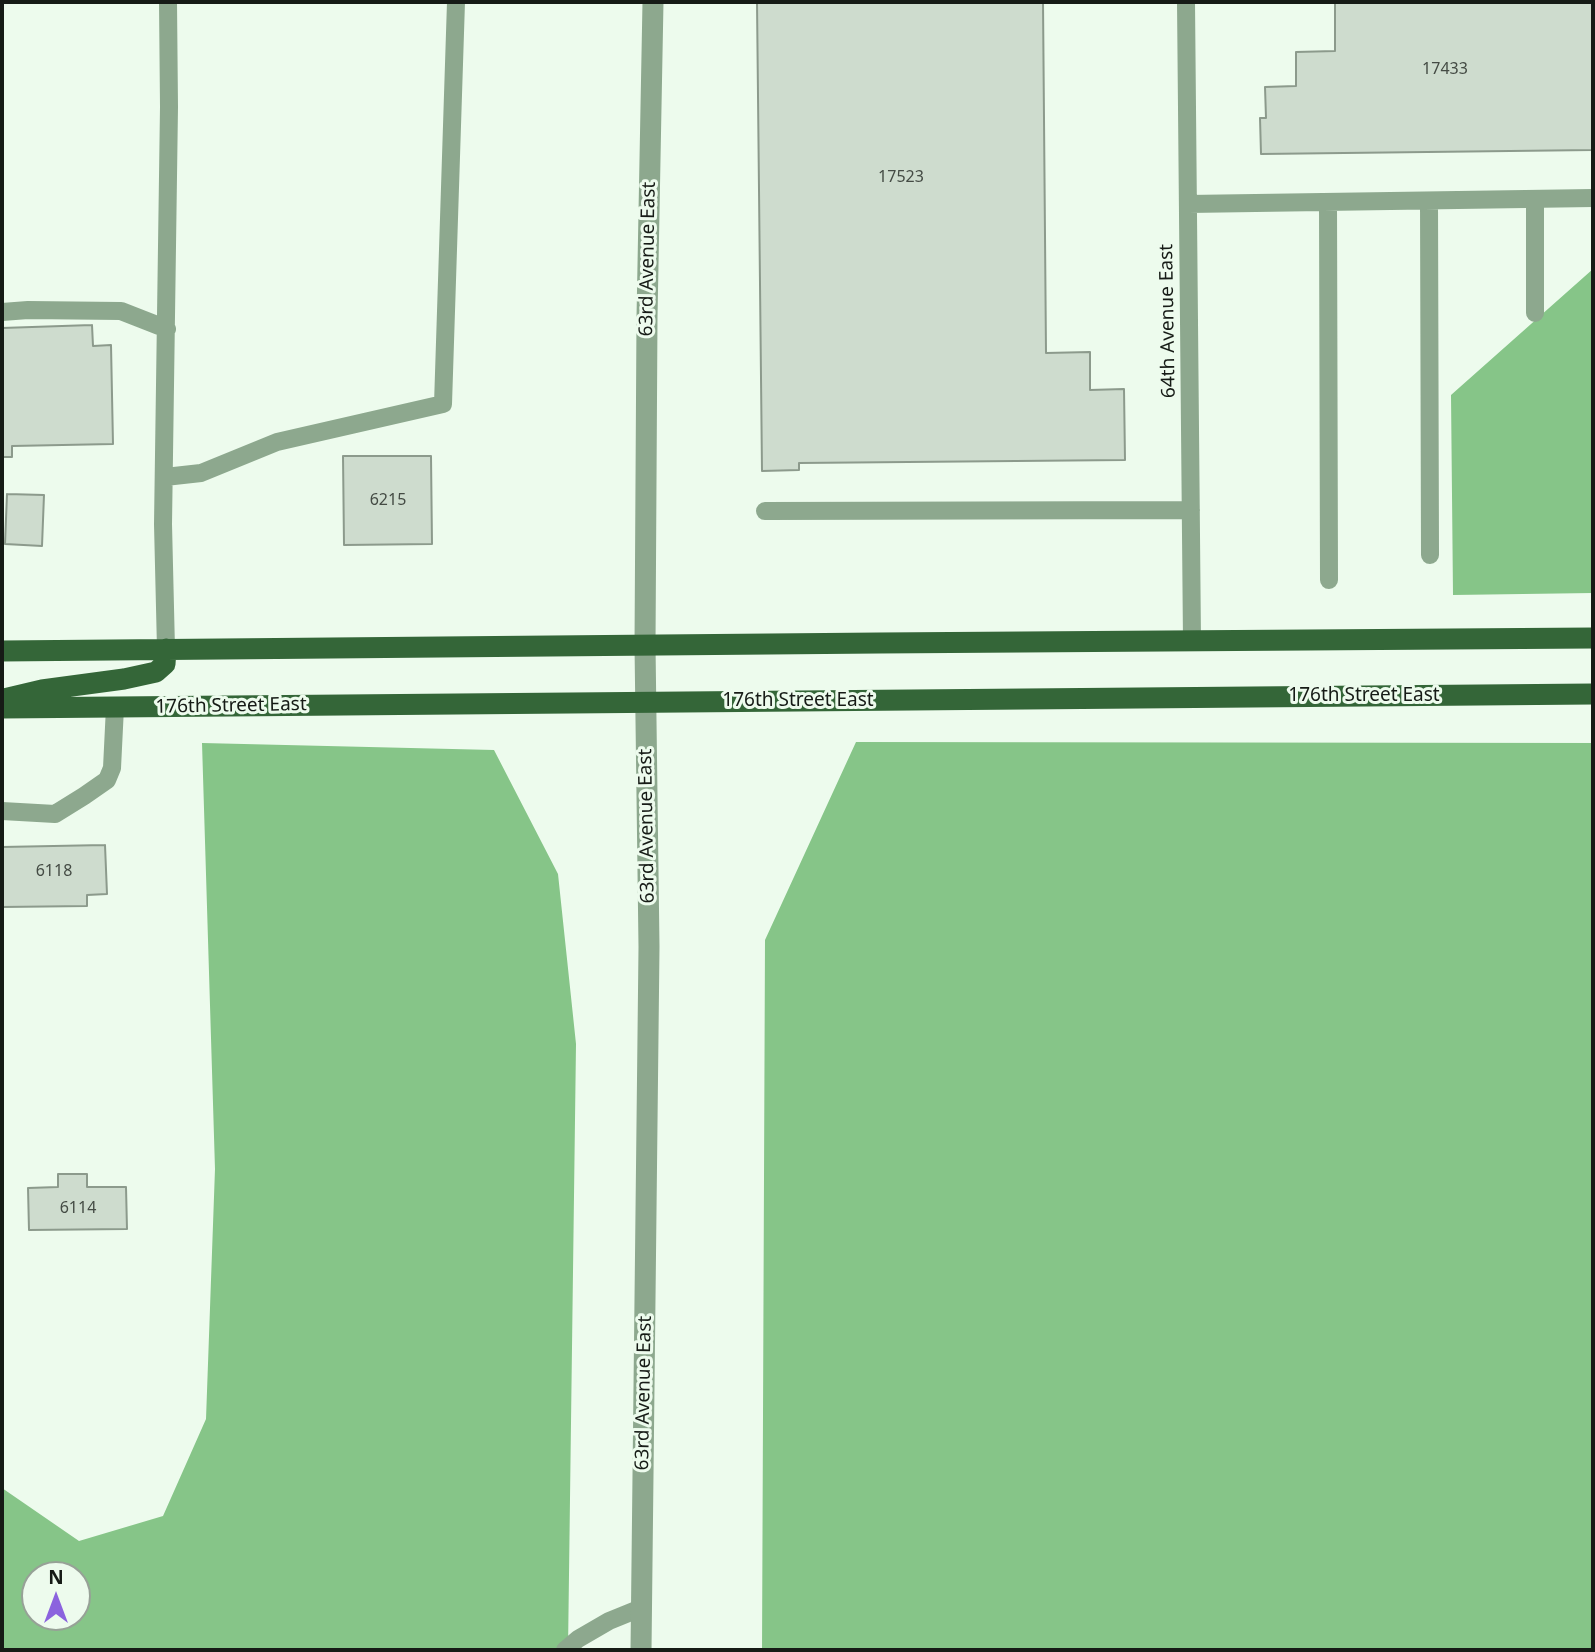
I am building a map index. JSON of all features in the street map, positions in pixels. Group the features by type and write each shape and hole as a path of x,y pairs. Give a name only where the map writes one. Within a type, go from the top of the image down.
{"main road":[{"path":"2,651 1593,638"},
{"path":"2,700 42,690 156,672 165,664 166,649"},
{"name":"176th Street East","path":"2,708 1593,694"}],"street":[{"name":"63rd Avenue East","path":"641,1650 649,947 645,645 647,317 653,2"}],"lane":[{"path":"166,649 163,524 167,329 168,2"},
{"path":"164,477 201,473 277,442 443,404 456,2"},
{"name":"64th Avenue East","path":"1186,2 1192,641"},
{"path":"1188,204 1593,198"},
{"path":"1535,199 1535,313"},
{"path":"1429,201 1430,555"},
{"path":"1328,202 1329,580"},
{"path":"2,312 121,311 167,329"},
{"path":"765,511 1191,510"},
{"path":"2,811 55,814 107,780 112,768 116,707"},
{"path":"565,1650 608,1621 641,1608"}],"green space":[{"path":"1593,269 1593,593 1453,595 1451,395"},
{"path":"856,742 1593,743 1593,1650 762,1650 765,940"},
{"path":"202,743 494,750 558,874 576,1044 568,1650 2,1650 2,1488 79,1541 163,1516 206,1419 215,1169"}],"building":[{"path":"757,2 1043,2 1046,353 1090,352 1090,390 1124,389 1125,460 799,463 799,470 762,471"},
{"path":"1335,2 1593,2 1593,150 1261,154 1260,118 1266,118 1265,87 1296,86 1296,52 1335,51"},
{"path":"92,325 93,346 111,345 113,444 12,446 12,457 2,457 2,328"},
{"path":"343,456 431,456 432,544 344,545"},
{"path":"7,494 44,495 42,546 5,544"},
{"path":"105,845 107,894 87,895 87,906 2,907 2,847"},
{"path":"58,1174 87,1174 87,1187 126,1187 127,1229 29,1230 28,1188 58,1187"}]}
